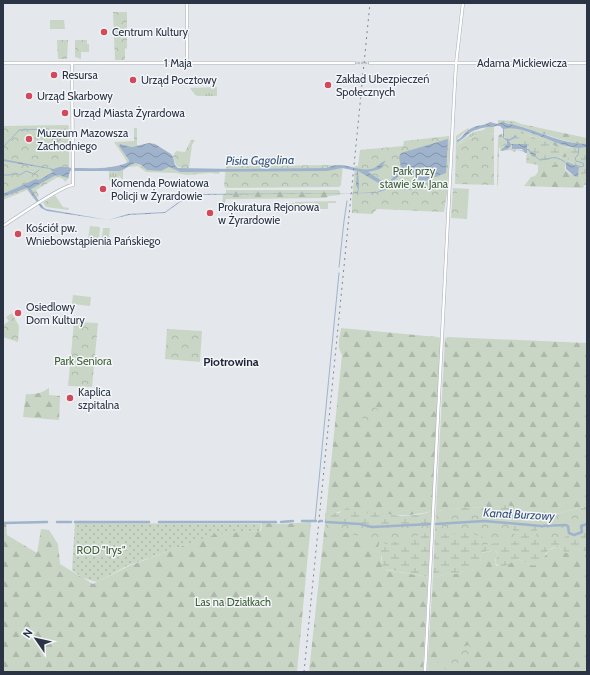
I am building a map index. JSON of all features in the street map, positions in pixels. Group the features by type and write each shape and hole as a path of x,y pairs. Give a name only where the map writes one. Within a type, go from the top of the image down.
{"street":[{"path":"187,3 187,63"},
{"path":"425,672 456,64 463,3"},
{"name":"1 Maja","path":"3,63 354,63"},
{"path":"3,226 67,185 74,184 72,63"},
{"path":"370,63 456,64"},
{"name":"Adama Mickiewicza","path":"456,64 587,63"}],"green space":[{"path":"113,12 127,12 127,49 125,48 125,60 115,60"},
{"path":"50,20 64,20 65,29 50,29"},
{"path":"57,40 68,40 67,59 58,59"},
{"path":"75,40 87,40 87,44 89,44 89,52 81,52 81,59 75,57"},
{"path":"217,87 217,96 198,96 195,95 190,88"},
{"path":"498,120 514,121 521,124 587,138 586,144 564,140 514,124 498,123"},
{"path":"68,125 69,178 65,182 63,179 58,177 36,190 39,196 34,199 27,190 3,200 3,126"},
{"path":"494,126 494,134 487,133 477,135 456,145 456,136 468,128 469,129 457,139 460,142 473,132"},
{"path":"134,128 137,128 137,146 131,147 119,145 130,160 145,168 161,171 169,167 180,172 220,171 219,174 210,173 187,175 146,172 138,166 129,167 114,142 134,141"},
{"path":"515,128 525,131 569,147 560,148 531,136 518,134 510,139 505,138 503,135 504,129"},
{"path":"484,132 494,134 494,185 455,184 456,145"},
{"path":"518,132 558,147 587,147 587,185 584,185 580,174 580,166 568,160 564,149 562,149 560,162 557,164 540,167 538,165 526,163 527,150 531,152 527,149 527,144 512,149 523,150 524,152 516,150 515,152 510,150 500,151 500,146 505,144 507,141 507,144 502,148 512,145 509,141 517,137 516,135 510,139"},
{"path":"502,134 503,138 507,141 506,144 499,148 498,186 498,138 499,135"},
{"name":"Park przy stawie św. Jana","path":"449,136 450,143 447,193 444,212 377,209 372,214 352,213 355,166 358,166 360,150 403,146 404,141"},
{"path":"191,140 195,140 192,145 189,168 179,167 176,165 173,156 176,151 185,152"},
{"path":"562,149 564,149 568,160 580,166 580,174 584,185 583,188 524,186 531,177 535,176 538,172 538,165 540,167 560,162","holes":["568,163 579,167 578,177 565,170 565,166"]},
{"path":"343,165 341,185 339,187 226,188 224,186 226,166"},
{"path":"127,166 123,171 123,180 119,176 117,184 109,180 109,171 122,170"},
{"path":"453,188 469,189 467,219 451,218"},
{"path":"226,190 338,190 340,191 340,195 329,196 326,198 226,199 224,205 222,205 223,194 226,194"},
{"path":"457,190 464,191 464,198 468,199 468,206 464,205 463,207 456,207"},
{"path":"55,195 63,207 69,208 68,210 46,207 43,203"},
{"path":"336,201 336,203 328,203 328,209 315,209 315,203 304,203 304,211 289,211 289,203"},
{"path":"90,226 100,227 99,240 88,239"},
{"path":"103,228 110,228 108,247 101,246"},
{"path":"73,295 91,297 90,306 72,304"},
{"path":"12,313 19,326 18,342 3,337 3,325 9,321 6,317"},
{"name":"Park Seniora","path":"74,322 98,323 92,387 68,386"},
{"path":"341,328 441,338 432,511 410,515 379,514 375,512 367,514 342,511 326,513 342,355 339,348"},
{"path":"167,329 202,331 200,362 165,359"},
{"path":"447,337 587,343 587,506 541,517 530,512 518,511 512,506 487,508 470,507 436,511 445,339"},
{"path":"49,388 49,395 60,396 59,420 23,417 26,394 38,393"},
{"path":"373,404 381,414 372,424 357,415"},
{"path":"506,505 512,506 521,512 530,512 541,517 587,506 587,552 574,548 565,553 558,546 548,551 540,564 535,566 519,559 500,567 495,563 498,553 493,550 482,553 478,565 467,575 464,574 463,571 433,577 436,511 470,507 487,508"},
{"path":"350,506 367,514 368,512 373,511 379,514 383,512 394,515 408,516 432,511 428,577 384,569 382,567 382,557 378,547 380,539 325,523 325,513 339,513"},
{"path":"587,509 587,531 583,533 572,532 564,538 535,540 538,525 505,522 513,530 517,541 481,545 483,537 464,531 451,535 437,532 437,512 456,512 468,510 469,512 483,511 484,514 499,516 510,515 547,519"},
{"path":"326,521 372,526 430,524 430,532 387,544 348,533 325,531"},
{"name":"Las na Działkach","path":"6,522 7,535 37,553 41,529 49,530 58,544 60,564 93,584 129,566 217,533 261,531 262,523 283,524 311,522 297,672 3,672 3,523"},
{"name":"ROD \"Irys\"","path":"75,523 261,524 260,531 216,534 127,566 97,582 83,578 72,570"},
{"path":"325,523 379,528 382,567 387,570 428,577 423,672 309,672"},
{"path":"558,546 565,553 574,548 587,552 587,672 427,672 433,577 463,571 467,575 480,561 482,553 492,550 495,550 498,554 495,562 497,566 519,559 530,565 544,557 549,550"},
{"path":"469,645 467,658 459,666 447,669 435,666 450,652"}],"water":[{"path":"504,121 505,123 566,141 587,144 587,147 569,147 512,128 504,129 504,138 510,139 516,135 517,137 509,141 511,144 527,144 527,149 536,154 535,157 532,156 528,150 527,153 525,153 522,149 512,149 512,145 508,149 502,151 501,150 507,144 507,141 503,138 503,129 500,126 493,126 474,131 457,142 457,140 472,128 490,122 497,124"},
{"path":"448,139 446,173 422,182 404,170 390,187 376,193 198,195 180,202 165,213 129,215 108,220 47,211 41,208 27,188 3,197 3,194 36,179 39,180 53,172 50,169 3,161 3,159 54,169 58,167 101,168 122,165 129,162 119,146 120,144 132,147 149,143 155,144 171,154 175,165 178,168 327,168 339,165 359,169 371,169 375,168 386,159 385,162 380,169 368,172 387,184 401,168 399,157 401,153","holes":["135,163 141,165 147,170 161,171 169,167 180,172 327,171 342,168 357,171 356,185 358,189 357,192 353,193 197,194 180,201 165,212 128,214 108,220 46,209 31,189 54,176 58,175 68,178 70,171 119,171","358,171 387,188 377,192 358,193"]},
{"path":"567,162 579,167 578,177 574,176 566,169"}],"waterway":[{"path":"3,148 19,130 48,129 52,132 60,131 62,135 59,141 53,143 53,150"},
{"path":"579,148 578,155 575,158 576,161 583,163 584,166 579,167"},
{"path":"535,156 540,160 555,158 565,162"},
{"path":"3,175 16,173 20,175 26,171 34,174 39,170"},
{"path":"399,189 422,189 435,186"},
{"path":"339,267 347,201"},
{"path":"315,521 339,273"},
{"name":"Kanał Burzowy","path":"281,522 293,521"},
{"name":"Kanał Burzowy","path":"302,521 316,521"},
{"name":"Kanał Burzowy","path":"436,524 484,521 541,526 566,525 568,526 569,533 574,535 582,532 581,526 587,524"},
{"name":"Kanał Burzowy","path":"3,523 47,522"},
{"name":"Kanał Burzowy","path":"57,522 71,522"},
{"name":"Kanał Burzowy","path":"75,522 149,522"},
{"name":"Kanał Burzowy","path":"159,522 276,522"},
{"name":"Kanał Burzowy","path":"326,522 360,524 372,527 431,524"}],"tunnel":[{"path":"354,63 370,63"}],"railway":[{"path":"304,672 370,3"}],"place":[{"name":"Centrum Kultury","path":"104,32"},
{"name":"Resursa","path":"54,75"},
{"name":"Urząd Pocztowy","path":"133,80"},
{"name":"Zakład Ubezpieczeń Społecznych","path":"328,85"},
{"name":"Urząd Skarbowy","path":"29,96"},
{"name":"Urząd Miasta Żyrardowa","path":"65,113"},
{"name":"Muzeum Mazowsza Zachodniego","path":"29,139"},
{"name":"Komenda Powiatowa Policji w Żyrardowie","path":"103,189"},
{"name":"Prokuratura Rejonowa w Żyrardowie","path":"210,213"},
{"name":"Kościół pw. Wniebowstąpienia Pańskiego","path":"18,234"},
{"name":"Osiedlowy Dom Kultury","path":"18,313"},
{"name":"Kaplica szpitalna","path":"70,398"}],"district":[{"name":"Piotrowina","path":"231,361"}],"water label":[{"name":"Pisia Gągolina","path":"260,160"}]}
